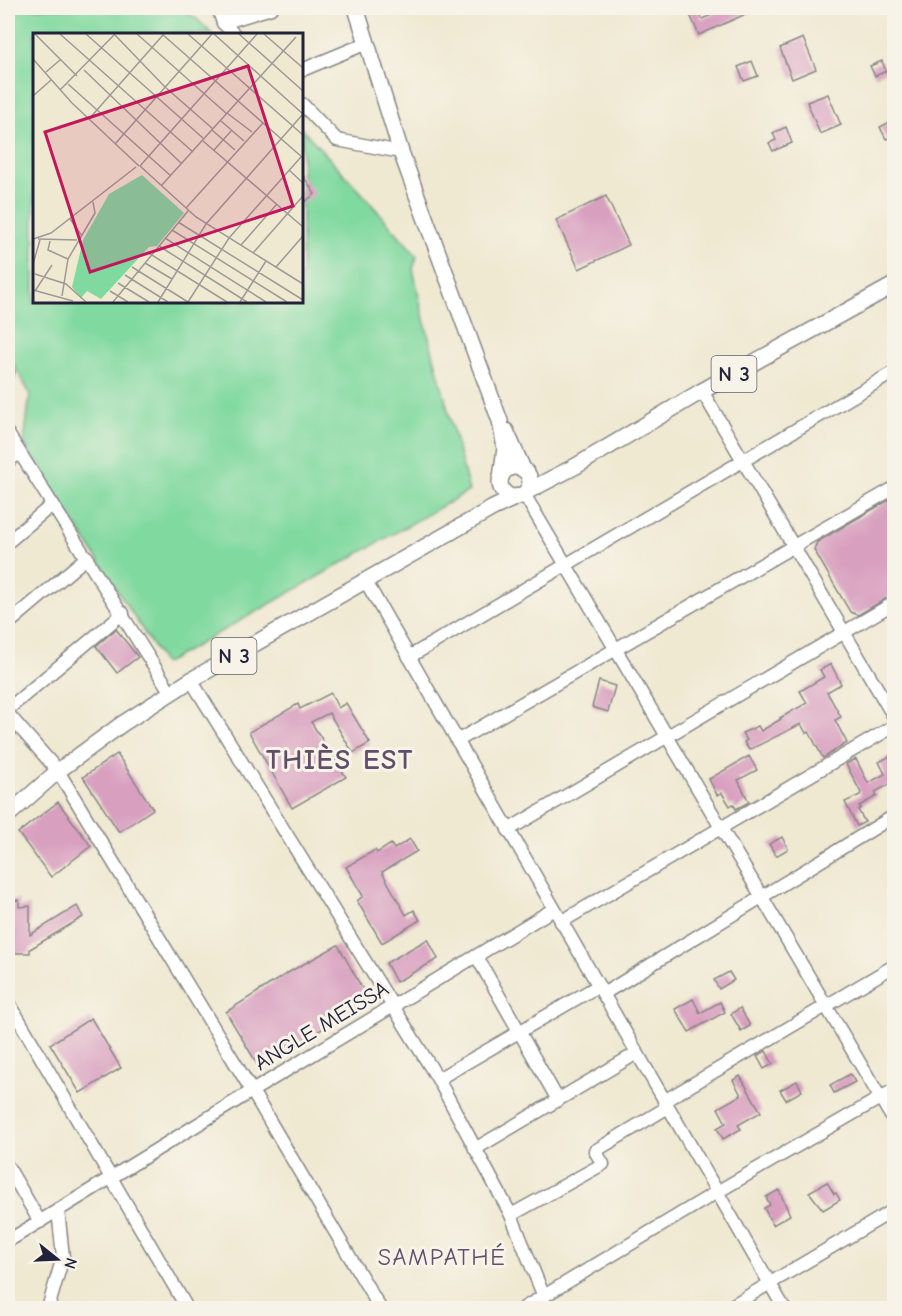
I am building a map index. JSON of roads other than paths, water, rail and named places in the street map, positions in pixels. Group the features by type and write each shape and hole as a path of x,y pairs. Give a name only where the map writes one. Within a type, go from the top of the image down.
{"main road":[{"path":"356,8 401,152 500,421 505,448 502,488 510,495 524,494 530,483 512,440 500,421"},
{"name":"N 3","path":"8,815 58,771 122,724 191,680 474,519 576,466 702,391 894,285"},
{"name":"N 3","path":"525,471 576,466"},
{"path":"501,480 503,473 512,467 525,471"},
{"name":"N 3","path":"474,519 501,480"}],"street":[{"path":"218,8 224,23 233,33"},
{"path":"224,23 272,8"},
{"path":"303,70 367,43"},
{"path":"303,105 337,140 401,152"},
{"path":"409,657 894,372"},
{"path":"702,391 894,717"},
{"path":"8,434 123,613 171,693"},
{"path":"8,462 19,452"},
{"path":"457,741 894,488"},
{"path":"524,494 894,1121"},
{"path":"8,542 53,504"},
{"path":"8,624 87,557"},
{"path":"365,580 784,1308"},
{"path":"508,830 894,603"},
{"path":"8,709 123,613"},
{"path":"191,680 438,1079 512,1215 544,1297"},
{"path":"8,714 58,771 252,1090 380,1308"},
{"path":"561,922 894,726"},
{"path":"438,1079 762,897 894,816"},
{"name":"ANGLE MEISSA","path":"8,1241 252,1090 394,1007 554,909"},
{"path":"477,957 558,1100"},
{"path":"512,1215 603,1164 595,1151 666,1104 894,966"},
{"path":"8,1001 187,1308"},
{"path":"475,1149 637,1053"},
{"path":"524,1308 717,1192 894,1090"},
{"path":"8,1167 40,1222"},
{"path":"49,1305 63,1257 58,1210"},
{"path":"728,1308 894,1210"}],"district":[{"name":"THIÈS EST","path":"340,759"},
{"name":"SAMPATHÉ","path":"442,1257"}]}
